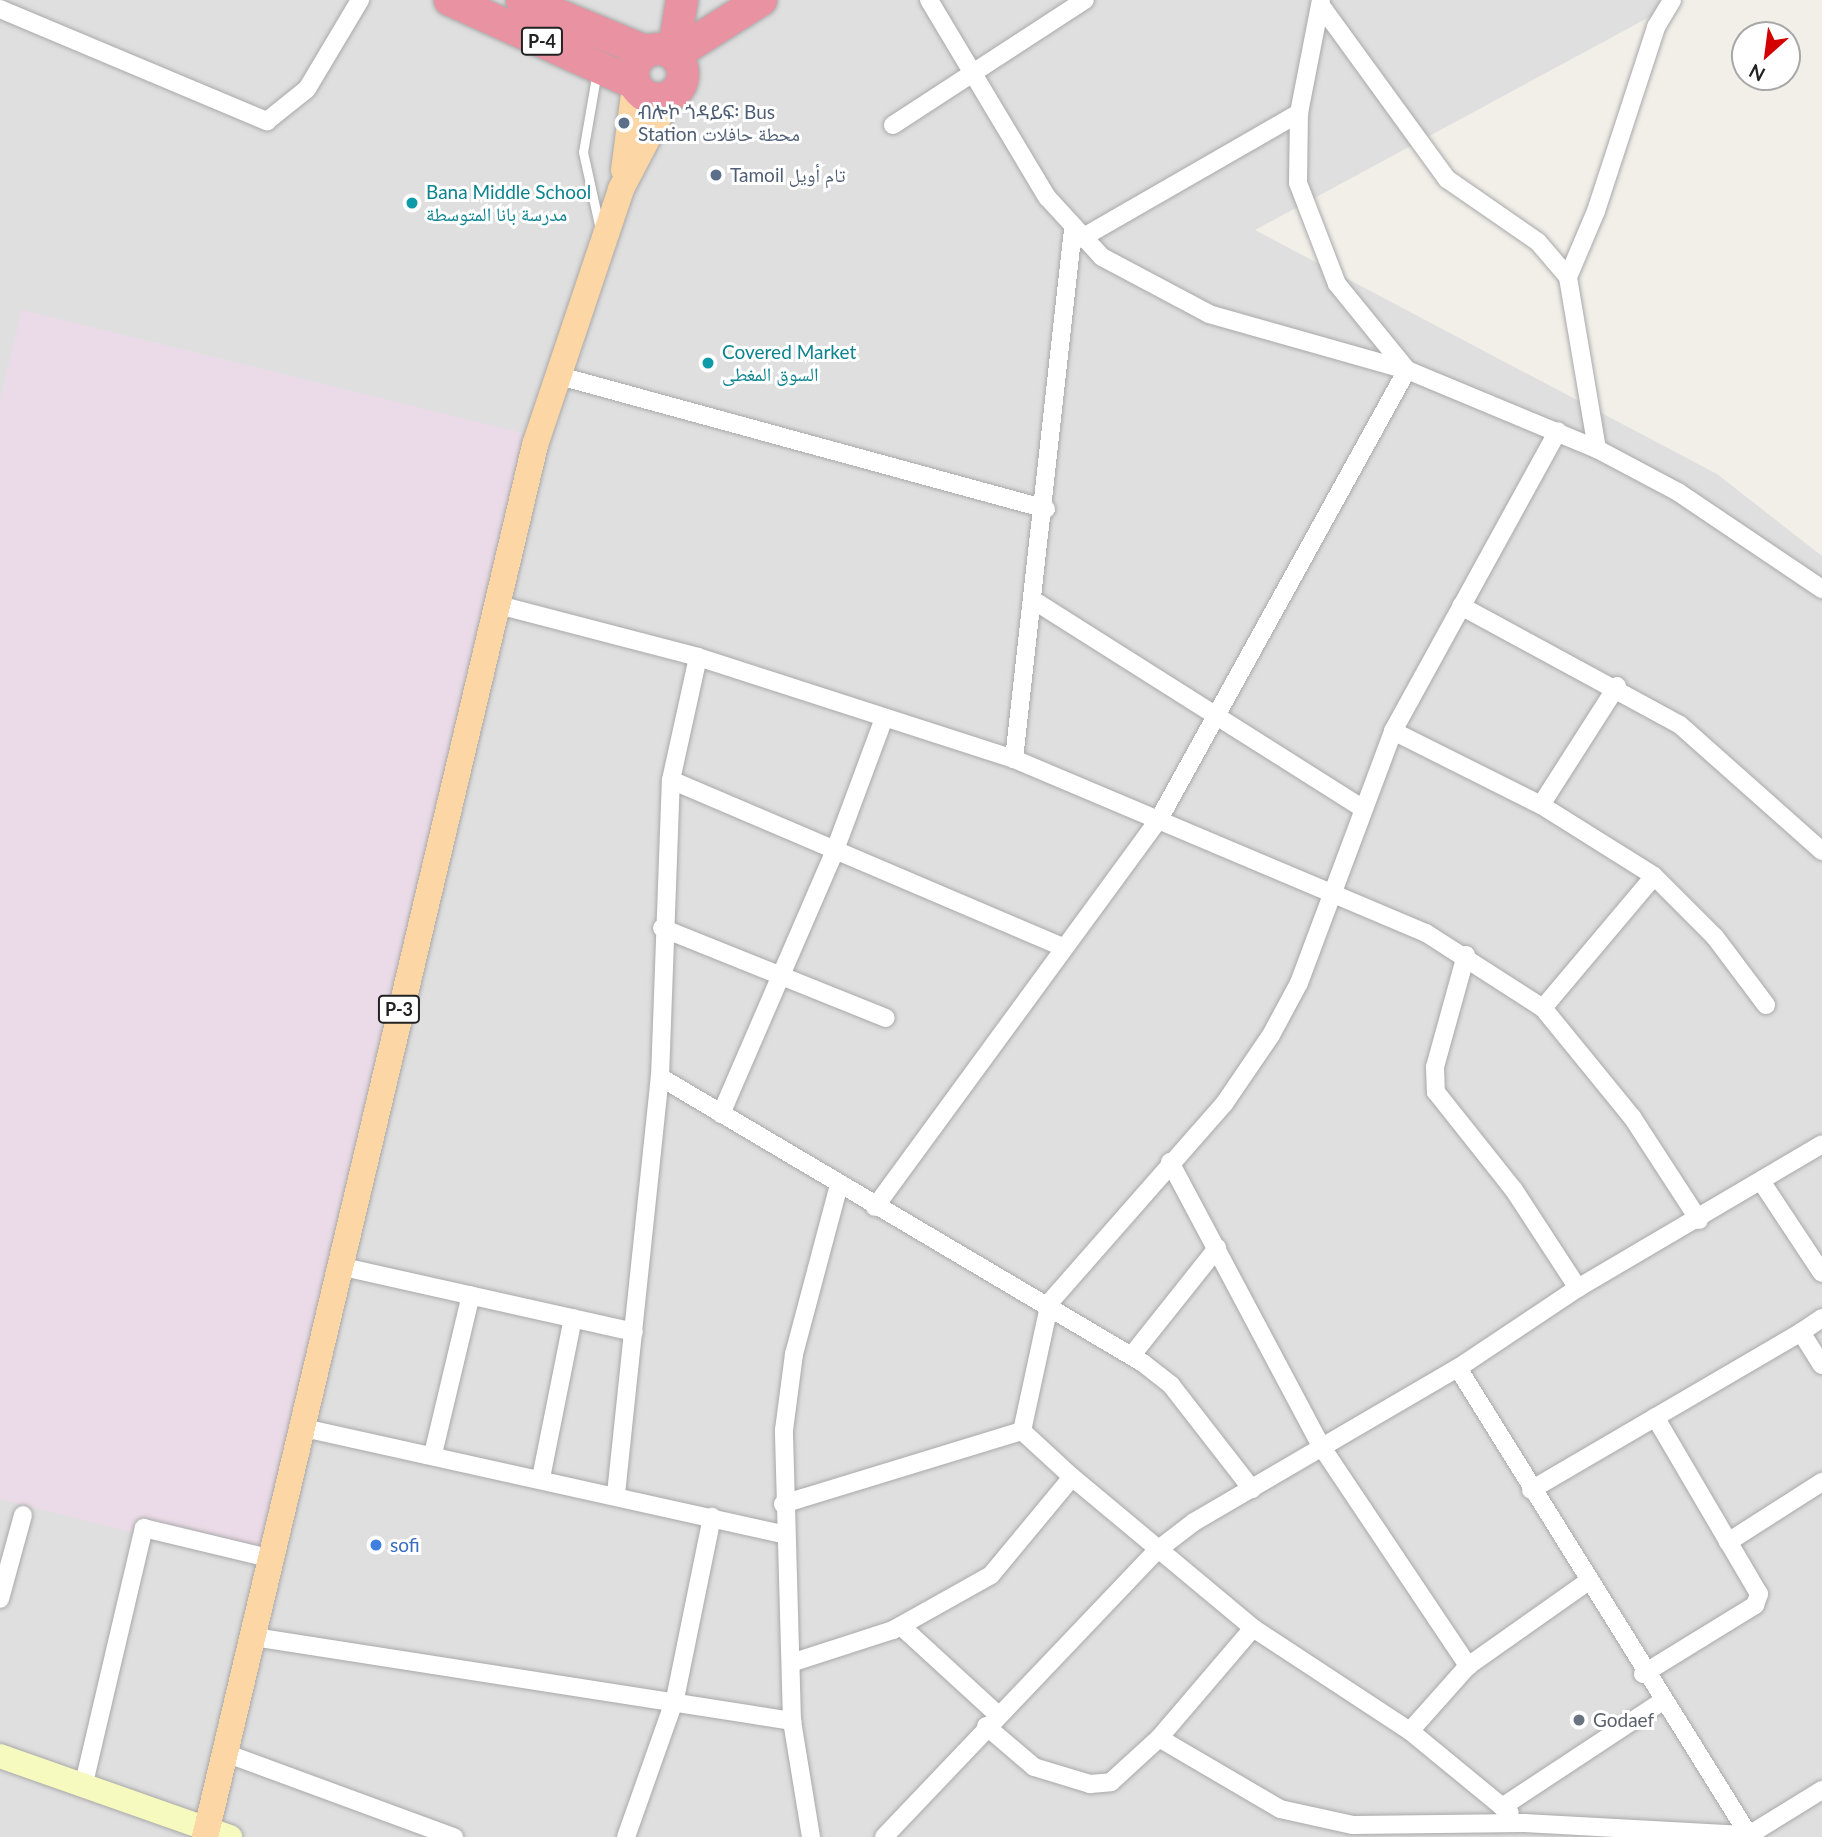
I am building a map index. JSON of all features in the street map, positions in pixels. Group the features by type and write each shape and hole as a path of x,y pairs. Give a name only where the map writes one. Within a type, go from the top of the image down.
{"highway":[{"name":"P-4","path":"450,0 635,84"},
{"name":"P-4","path":"522,0 666,64"},
{"name":"P-3","path":"666,64 674,0"},
{"name":"P-3","path":"666,64 682,0"},
{"path":"635,84 650,98 666,64 761,0"}],"main road":[{"name":"P-3","path":"214,1834 228,1754 254,1637 495,604 556,375 666,64"},
{"name":"P-3","path":"621,189 635,84"}],"street":[{"path":"0,9 268,121 307,89 360,0"},
{"path":"929,0 974,70 1047,197 1076,234 1150,286 1209,314 1407,370 1597,449 1678,492 1822,589"},
{"path":"893,125 974,70 1086,0"},
{"path":"1567,277 1596,212 1656,27 1672,0"},
{"path":"1321,3 1447,179 1538,242 1567,277 1597,449"},
{"path":"1321,3 1299,113 1298,183 1315,239 1349,303 1407,370"},
{"path":"1076,234 1299,113"},
{"path":"1014,760 1046,509 1076,234"},
{"path":"875,1207 1158,821 1407,370"},
{"path":"556,375 1046,509"},
{"path":"1021,1431 1049,1302 1258,1058 1298,984 1393,731 1558,432"},
{"path":"1033,600 1363,809"},
{"path":"495,604 698,657 1014,760 1334,894 1465,955 1544,1007 1632,1117 1699,1220"},
{"path":"1461,606 1617,686 1680,725 1822,851"},
{"path":"616,1494 660,1077 662,928 671,780 698,657"},
{"path":"1541,805 1617,686"},
{"path":"721,1114 835,850 884,718"},
{"path":"1393,731 1541,805 1654,876 1715,937 1766,1005"},
{"path":"671,780 1064,947"},
{"path":"1544,1007 1654,876"},
{"path":"662,928 783,974 886,1018"},
{"path":"1465,955 1435,1067 1436,1092 1514,1190 1578,1288"},
{"path":"660,1077 875,1207 1049,1302 1132,1355 1171,1385 1252,1489"},
{"path":"884,1837 992,1720 1155,1552 1321,1446 1458,1368 1578,1288 1699,1220 1822,1144"},
{"path":"1170,1162 1321,1446 1468,1666"},
{"path":"1762,1181 1822,1273"},
{"path":"811,1837 792,1721 794,1662 783,1504 794,1354 839,1185"},
{"path":"1132,1355 1217,1248"},
{"path":"339,1266 634,1332"},
{"path":"433,1454 471,1295"},
{"path":"541,1478 573,1318"},
{"path":"1531,1490 1822,1318"},
{"path":"1801,1332 1822,1365"},
{"path":"1458,1368 1643,1674 1750,1836"},
{"path":"1643,1674 1758,1601 1728,1542 1655,1417"},
{"path":"304,1428 616,1494 784,1534"},
{"path":"783,1504 1021,1431"},
{"path":"1021,1431 1155,1552 1253,1628 1410,1731 1524,1823"},
{"path":"794,1662 901,1626 987,1580 1072,1477"},
{"path":"1728,1542 1822,1482"},
{"path":"0,1599 23,1516"},
{"path":"626,1837 675,1699 712,1517"},
{"path":"85,1783 144,1528 273,1559"},
{"path":"1410,1731 1468,1666 1587,1582"},
{"path":"901,1626 992,1720 1034,1768 1090,1784 1111,1782 1159,1738 1253,1628"},
{"path":"254,1637 675,1699 792,1721"},
{"path":"1502,1807 1661,1702"},
{"path":"1159,1738 1280,1809 1353,1825 1524,1823 1750,1836 1822,1790"},
{"path":"228,1754 447,1836"},
{"path":"0,1756 85,1783 214,1834"},
{"path":"1336,1837 1353,1825"}],"lane":[{"path":"597,66 583,152 604,242"}],"shaded area":[{"path":"0,0 1681,0 1255,230 1717,474 1822,556 1822,1837 0,1837"},
{"path":"22,310 539,437 261,1565 0,1499 0,401"}],"place":[{"name":"ብሎኮ ጎዳይፍ፡ Bus Station محطة حافلات","path":"624,123"},
{"name":"Tamoil تام أويل","path":"716,175"},
{"name":"Bana Middle School مدرسة بانا المتوسطة","path":"412,203"},
{"name":"Covered Market السوق المغطى","path":"708,363"},
{"name":"sofi","path":"376,1545"},
{"name":"Godaef","path":"1579,1720"}]}
